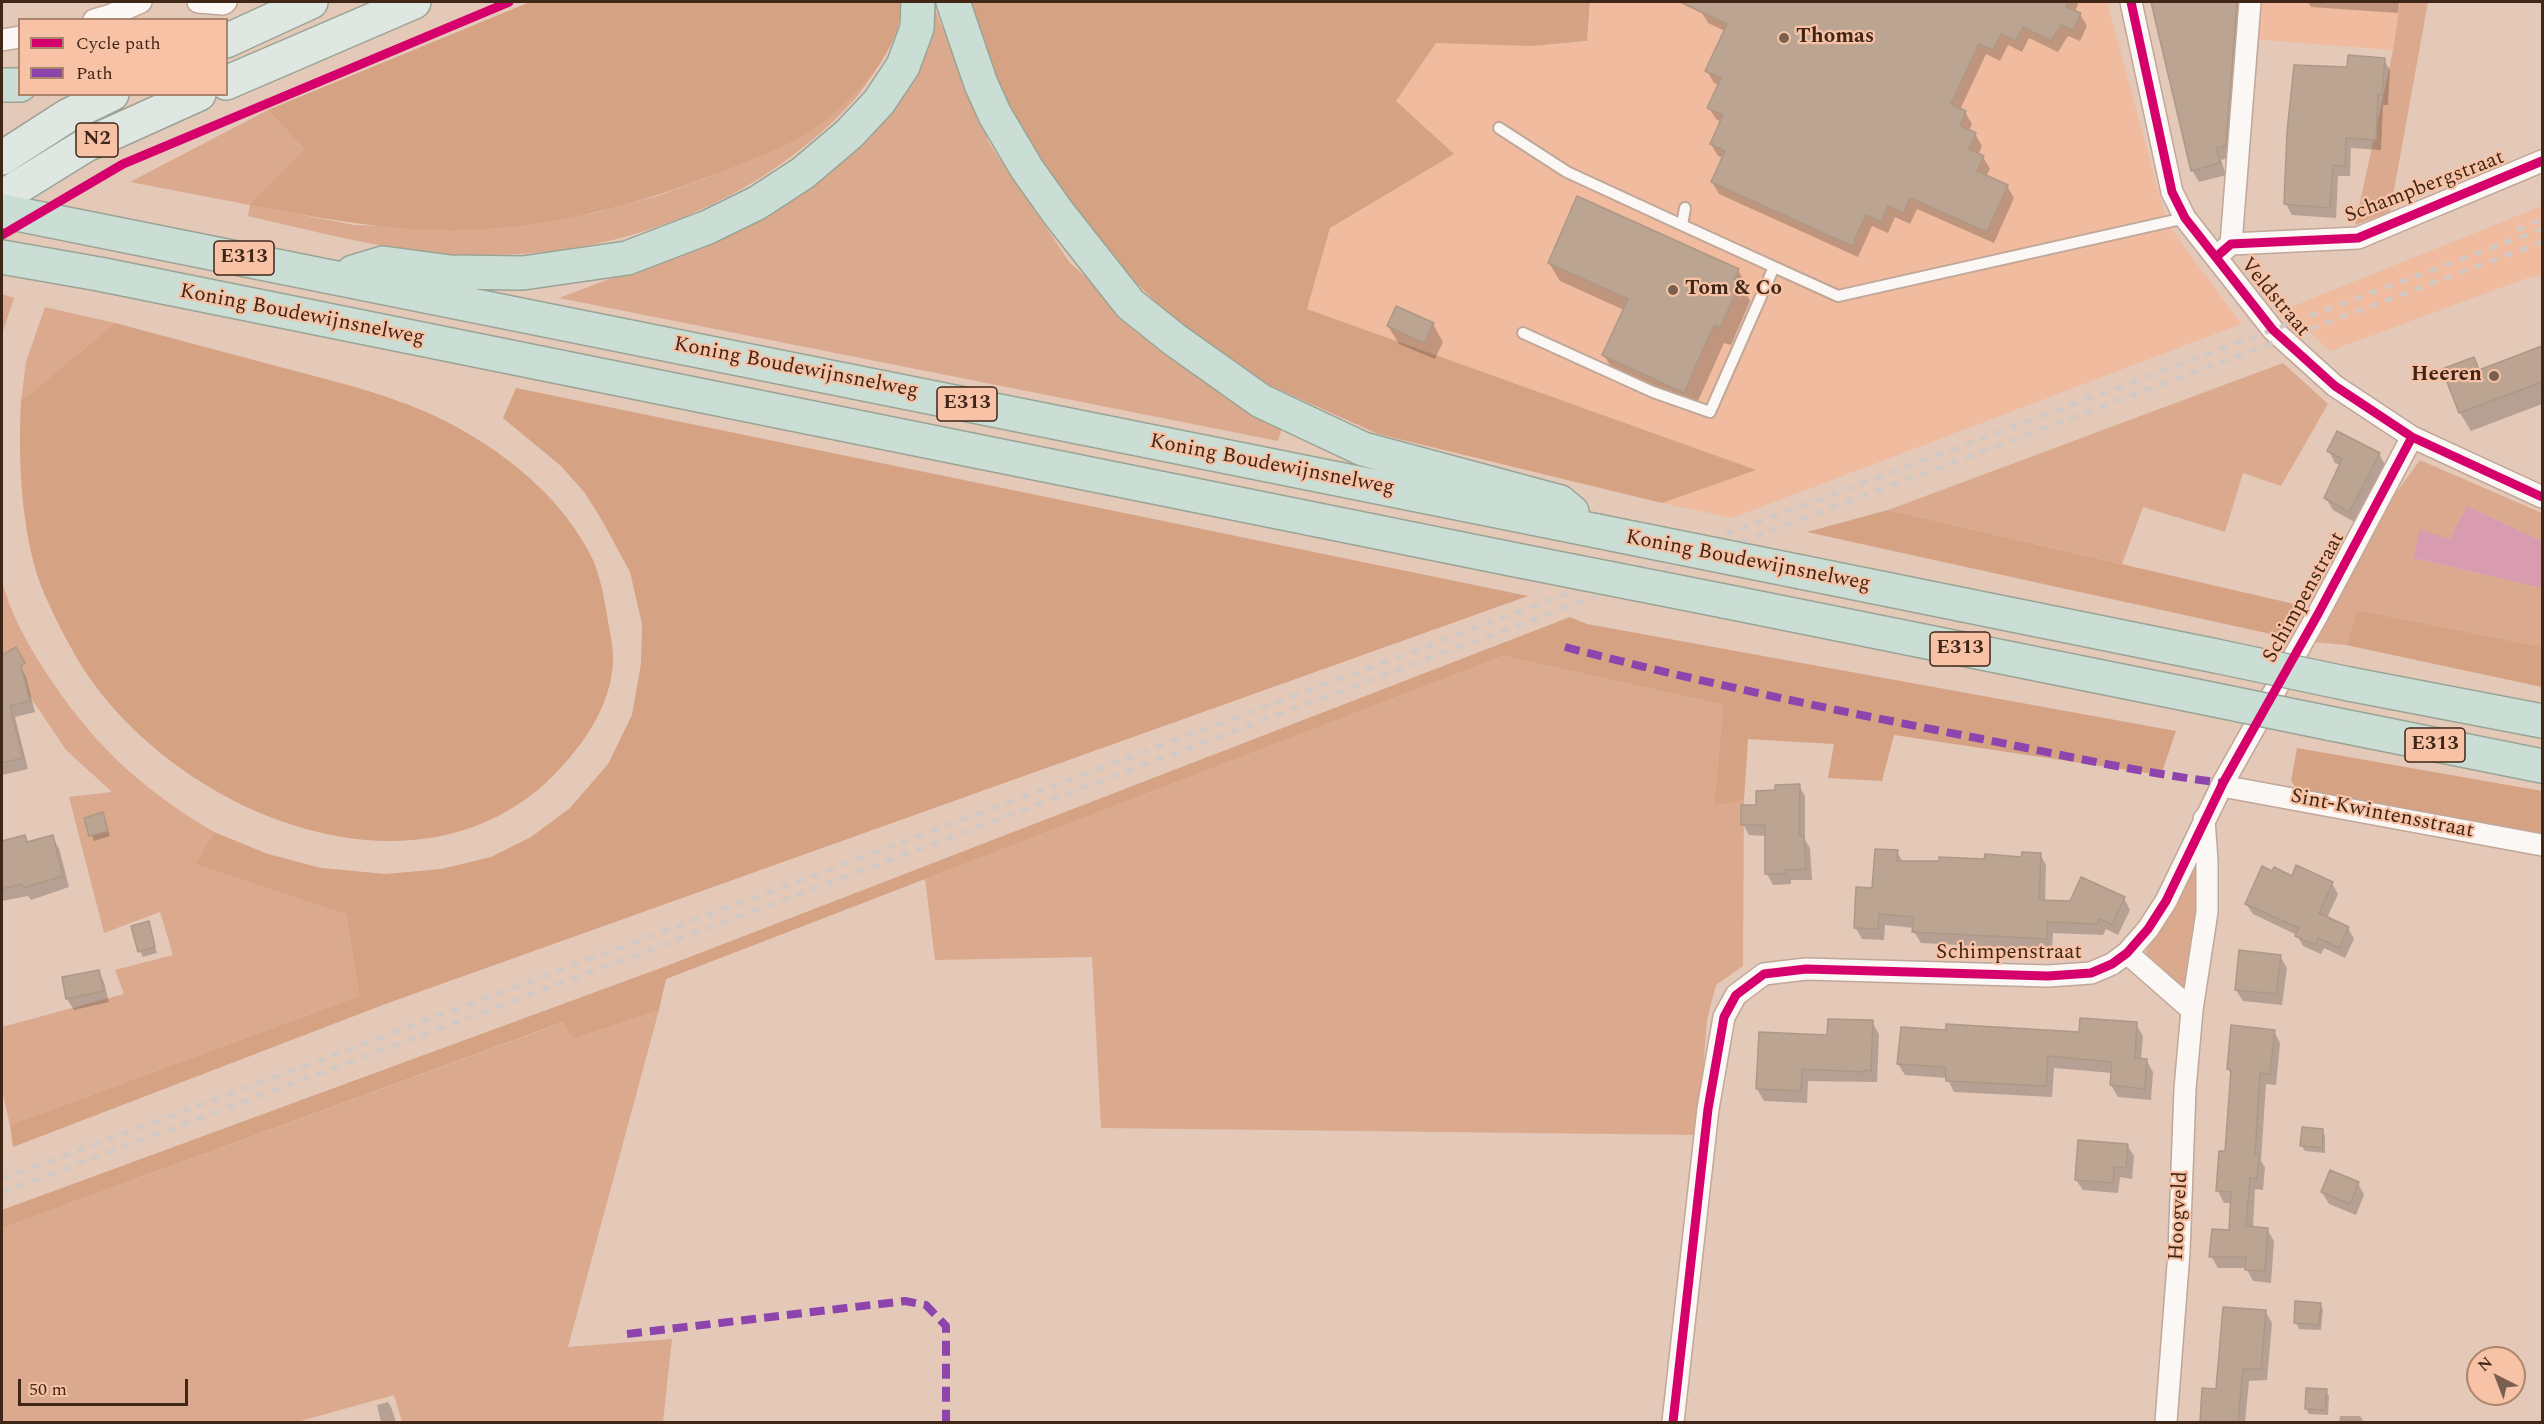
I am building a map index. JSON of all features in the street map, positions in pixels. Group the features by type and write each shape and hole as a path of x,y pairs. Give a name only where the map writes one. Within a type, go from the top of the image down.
{"highway":[{"path":"337,277 383,263 450,272 524,273 627,258 708,227 757,203 803,173 849,134 879,102 903,66 917,28 918,2"},
{"path":"953,2 981,84 995,115 1059,214 1130,304 1175,340 1262,401 1363,449 1560,502 1597,531"},
{"path":"2,85 18,85"},
{"name":"Koning Boudewijnsnelweg","path":"2,211 2542,722"},
{"name":"Koning Boudewijnsnelweg","path":"2,257 99,274 2542,766"}],"main road":[{"path":"228,40 311,2"},
{"path":"228,81 414,2"},
{"name":"N2","path":"2,158 67,116 108,96"},
{"name":"N2","path":"2,197 86,145 195,96"}],"street":[{"path":"101,18 141,2"},
{"path":"198,2 223,4 226,2"},
{"name":"Veldstraat","path":"2131,2 2172,192 2185,218 2223,250 2273,330 2335,386 2412,438 2542,496"},
{"path":"2223,250 2250,2"},
{"path":"2,40 18,37"},
{"name":"Schampbergstraat","path":"2223,250 2358,238 2542,161"},
{"name":"Schimpenstraat","path":"1673,1422 1708,1109 1724,1017 1736,995 1764,974 1806,969 2048,976 2091,973 2112,964 2127,953 2148,929 2166,901 2204,819 2318,614 2412,438"},
{"name":"Sint-Kwintensstraat","path":"2222,786 2542,845"},
{"name":"Hoogveld","path":"2166,1422 2179,1252 2185,1089 2192,1010 2207,912 2204,819"},
{"path":"2127,953 2192,1010"}],"lane":[{"path":"1499,128 1567,172 1838,296 2185,218"},
{"path":"1682,225 1685,208"},
{"path":"1523,333 1653,392 1710,412 1774,267"}],"shaded area":[{"path":"530,2 901,2 897,29 882,60 851,98 827,119 775,150 641,200 549,222 454,230 395,228 250,205 304,149 268,110"},
{"path":"932,2 989,143 1070,263 1169,351 1283,424 1278,441 559,298 708,242 822,176 879,126 920,67"},
{"path":"971,2 1590,2 1587,41 1532,46 1436,43 1396,101 1454,154 1330,228 1307,309 1756,470 1662,503 1378,434 1258,380 1176,322 1108,255 1020,133 991,75"},
{"path":"1591,2 2107,2 2167,223 2241,324 1732,518 1662,503 1755,470 1307,309 1330,228 1453,154 1396,101 1436,43 1532,46 1587,42"},
{"path":"2254,2 2400,2 2393,50 2251,39"},
{"path":"2400,2 2428,2 2390,212 2355,225 2393,50"},
{"path":"886,56 854,100 817,136 777,167 734,193 688,215 640,233 590,245 540,252 489,255 455,255 394,248 248,216 250,205 130,182 268,110 304,149 251,205 354,225 483,229 544,222 595,213 657,196 709,177 853,95"},
{"path":"2542,206 2542,275 2527,278 2330,351 2286,309"},
{"path":"2,294 14,298 2,334"},
{"path":"45,307 115,323 21,401 26,362"},
{"path":"115,323 351,386 424,411 464,431 508,460 548,496 580,537 593,560 603,594 613,657 607,695 594,724 554,775 495,818 429,838 359,839 288,824 221,794 159,752 107,701 65,637 41,586 34,565 22,495 20,423 21,401"},
{"path":"2283,363 2328,404 2281,486 2243,473 2225,532 2143,507 2122,564 1888,510"},
{"path":"516,388 1528,596 388,1003 13,1147 10,1125 359,996 346,914 196,864 214,832 268,854 321,868 386,874 441,869 491,857 531,837 570,808 608,764 632,715 641,664 642,624 630,572 585,493 561,466 503,418"},
{"path":"2420,460 2542,513 2542,541 2467,506 2449,539 2413,558 2542,588 2542,647 2357,610 2346,645 2313,642 2393,497"},
{"path":"2467,506 2542,541 2542,588 2413,558 2420,529 2449,539"},
{"path":"1888,510 2307,607 2289,638 1807,532"},
{"path":"2,581 14,615 31,647 79,719 98,741 139,780 214,832 197,864 346,914 359,996 10,1125 2,1090 2,1027 124,994 115,970 173,955 160,912 104,933 69,797 112,792 66,750 23,686 20,676 2,680"},
{"path":"2357,610 2542,647 2542,687 2346,645"},
{"path":"1570,617 1587,624 2176,731 2161,775 1894,735 1882,781 1828,778 1834,744 1748,739 1744,800 1714,806 1723,705 1503,656 666,979 659,1010 573,1039 563,1022 2,1228 2,1210 669,965"},
{"path":"1503,656 1723,705 1714,806 1744,800 1743,966 1716,985 1707,1020 1698,1135 1101,1128 1092,957 935,960 925,879"},
{"path":"2297,748 2542,791 2542,833 2297,789 2291,781"},
{"path":"2198,853 2198,929 2187,989 2183,992 2149,959 2146,952 2149,942"},
{"path":"659,1010 568,1347 672,1339 663,1422 402,1422 394,1395 297,1422 2,1422 2,1228 564,1022 573,1039"}],"building":[{"path":"1680,2 2068,2 2066,7 2081,13 2073,30 2061,25 2051,41 2023,27 2016,41 2001,34 1993,50 1979,44 1951,104 1966,111 1960,125 1976,133 1969,149 1984,156 1977,171 2008,185 1987,232 1910,198 1903,213 1888,206 1881,222 1866,215 1852,246 1711,182 1725,151 1710,144 1723,115 1707,108 1721,78 1705,71 1727,24"},
{"path":"2151,2 2237,2 2226,146 2216,148 2220,163 2191,171"},
{"path":"2348,55 2385,58 2382,95 2378,94 2376,140 2346,138 2345,166 2333,165 2330,208 2284,204 2287,132 2294,65 2347,67"},
{"name":"Tom & Co","path":"1577,196 1739,269 1734,279 1741,282 1720,328 1714,325 1684,393 1602,355 1628,299 1548,263"},
{"path":"1396,306 1434,323 1424,343 1387,326"},
{"name":"Heeren","path":"2542,346 2542,382 2459,413 2442,369 2474,357 2479,370"},
{"path":"2337,431 2380,453 2349,512 2324,498 2342,459 2327,451"},
{"path":"16,647 25,663 21,666 30,701 10,706 23,758 2,763 2,655"},
{"path":"1800,784 1799,836 1804,836 1806,869 1785,870 1785,874 1765,874 1765,825 1741,825 1741,805 1756,805 1756,791 1775,790 1775,785"},
{"path":"103,812 108,831 89,836 84,818"},
{"path":"25,835 27,842 53,835 63,876 23,888 22,884 2,889 2,841"},
{"path":"1875,849 1898,850 1897,861 1939,861 1939,857 1984,859 1985,854 2021,857 2022,852 2041,853 2039,900 2070,901 2081,877 2125,897 2112,925 2100,919 2097,924 2047,922 2047,939 1912,932 1914,917 1879,914 1878,929 1854,928 1856,887 1872,888"},
{"path":"2296,865 2333,882 2319,913 2349,927 2339,948 2318,938 2315,945 2295,936 2299,928 2245,904 2262,866 2272,871 2274,867 2292,876"},
{"path":"149,921 155,947 138,952 131,926"},
{"path":"2239,950 2281,955 2276,994 2235,990"},
{"path":"99,970 104,991 66,999 62,977"},
{"path":"2080,1018 2137,1022 2135,1058 2147,1059 2145,1089 2110,1085 2112,1062 2048,1056 2046,1086 1946,1081 1945,1067 1897,1064 1901,1027 1946,1030 1946,1024 2079,1032"},
{"path":"1828,1019 1873,1020 1871,1071 1802,1069 1801,1091 1756,1089 1759,1032 1827,1035"},
{"path":"2231,1025 2275,1030 2270,1074 2260,1073 2255,1154 2259,1154 2257,1179 2250,1178 2246,1226 2268,1228 2265,1271 2245,1270 2246,1257 2209,1257 2212,1229 2229,1230 2231,1192 2216,1191 2219,1151 2225,1151 2231,1070 2227,1069"},
{"path":"2302,1127 2323,1129 2322,1148 2300,1146"},
{"path":"2078,1140 2128,1144 2126,1168 2114,1167 2113,1183 2075,1180"},
{"path":"2330,1170 2359,1182 2350,1204 2321,1192"},
{"path":"2295,1301 2321,1303 2319,1325 2294,1323"},
{"path":"2223,1307 2266,1310 2261,1369 2243,1369 2238,1422 2200,1422 2202,1388 2216,1389"},
{"path":"2306,1388 2327,1389 2325,1410 2305,1409"}],"railway":[{"path":"2517,230 2542,219"},
{"path":"2,1179 2542,229"},
{"path":"2,1192 2542,242"}],"marked path":[{"path":"1565,647 1825,708 2102,763 2223,783"},
{"path":"627,1334 905,1301 926,1305 946,1326 946,1422"}],"cycle path":[{"path":"2,235 123,164 509,2"},
{"path":"2131,2 2172,192 2185,218 2273,330 2335,386 2412,437 2542,497"},
{"path":"2216,257 2231,244 2358,238 2542,161"},
{"path":"1673,1422 1708,1109 1724,1017 1736,995 1764,974 1806,969 2048,976 2091,973 2112,964 2127,953 2148,929 2166,901 2223,783 2318,614 2412,437"}],"place":[{"name":"Thomas","path":"1784,38"},
{"name":"Tom & Co","path":"1673,290"},
{"name":"Heeren","path":"2494,376"}]}
